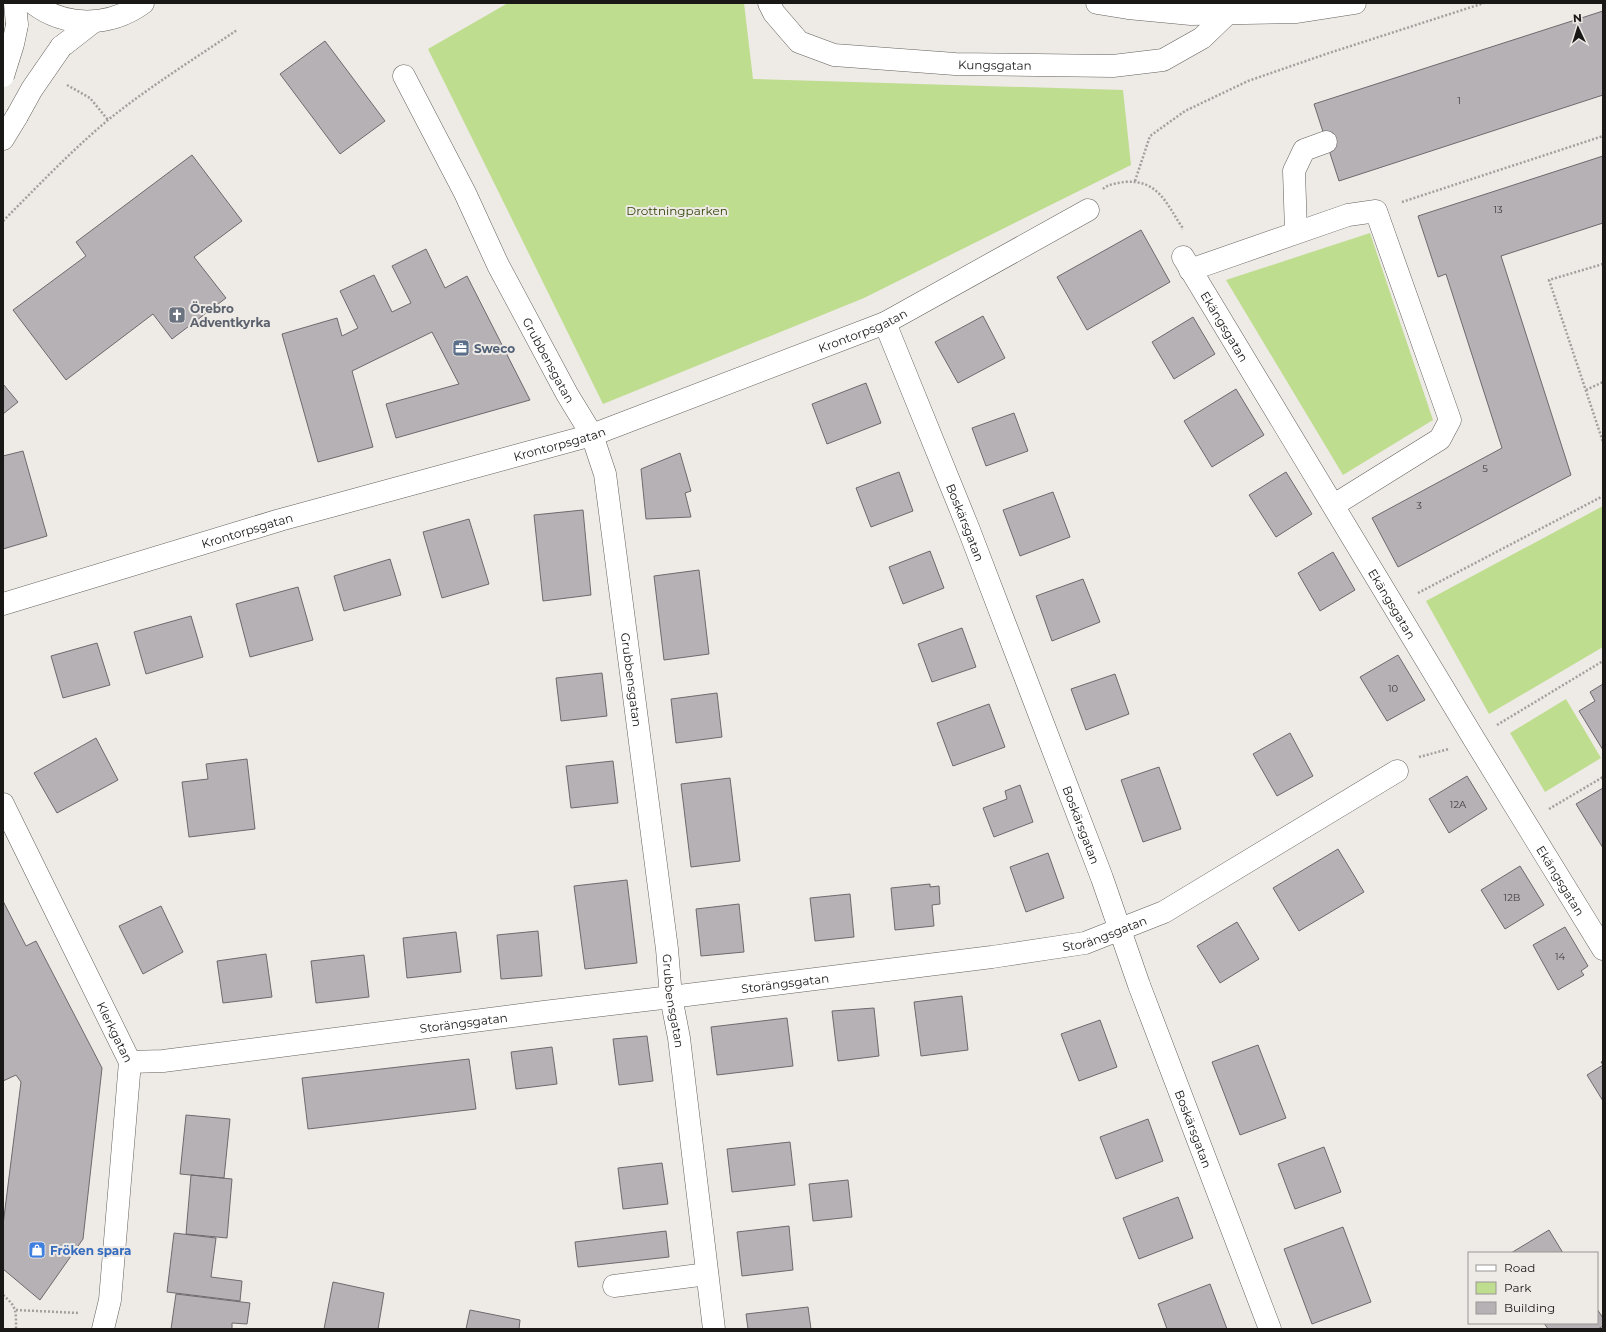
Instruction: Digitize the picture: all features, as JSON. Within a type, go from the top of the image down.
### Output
[{"type":"street","points":[[3,76],[13,44],[17,24],[16,3]]},
{"type":"street","points":[[33,3],[57,17],[75,21],[93,22],[111,19],[128,12],[143,3]]},
{"type":"street","name":"Kungsgatan","points":[[769,3],[774,13],[799,42],[834,55],[954,64],[1113,66],[1163,60],[1202,38],[1227,14]]},
{"type":"street","points":[[1097,3],[1128,8],[1191,14],[1297,12],[1355,3]]},
{"type":"street","points":[[3,139],[32,88],[61,47],[93,22]]},
{"type":"street","name":"Grubbensgatan","points":[[404,76],[465,193],[498,265],[567,394],[592,435],[605,474],[667,949],[671,998],[679,1038],[714,1329]]},
{"type":"street","points":[[1296,232],[1294,171],[1304,150],[1326,142]]},
{"type":"street","name":"Krontorpsgatan","points":[[3,604],[280,520],[592,435],[886,323],[1088,210]]},
{"type":"street","points":[[1187,264],[1348,215],[1376,211],[1450,420],[1440,438],[1334,505]]},
{"type":"street","name":"Ekängsgatan","points":[[1187,264],[1603,948]]},
{"type":"street","name":"Boskärsgatan","points":[[886,323],[969,530],[1102,878],[1120,931],[1270,1329]]},
{"type":"street","name":"Storängsgatan","points":[[130,1062],[163,1061],[544,1012],[671,998],[1078,944],[1120,931],[1164,912],[1397,771]]},
{"type":"street","name":"Klerkgatan","points":[[3,804],[130,1062],[110,1300],[103,1329]]},
{"type":"street","points":[[614,1286],[707,1274]]},
{"type":"path","points":[[1135,181],[1150,136],[1185,111],[1248,81],[1484,3]]},
{"type":"path","points":[[3,221],[66,158],[108,120],[149,89],[237,30]]},
{"type":"path","points":[[1376,211],[1603,136]]},
{"type":"path","points":[[1088,210],[1105,187],[1135,181],[1149,185],[1160,194],[1182,227],[1187,264]]},
{"type":"path","points":[[1603,264],[1549,280],[1603,442]]},
{"type":"path","points":[[1586,390],[1603,382]]},
{"type":"path","points":[[1394,606],[1603,496]]},
{"type":"path","points":[[1494,727],[1603,661]]},
{"type":"path","points":[[1397,771],[1402,761],[1455,748]]},
{"type":"path","points":[[1526,823],[1603,777]]},
{"type":"path","points":[[3,1295],[12,1303],[16,1310],[16,1329]]},
{"type":"path","points":[[16,1310],[80,1313]]},
{"type":"green space","name":"Drottningparken","points":[[508,3],[744,3],[753,79],[1123,90],[1131,165],[864,298],[603,404],[428,49]]},
{"type":"green space","points":[[1370,233],[1433,420],[1343,475],[1226,280]]},
{"type":"green space","points":[[1603,506],[1603,647],[1489,714],[1426,601]]},
{"type":"green space","points":[[1566,699],[1601,758],[1545,792],[1510,733]]},
{"type":"building","points":[[1603,11],[1603,95],[1339,181],[1314,104]]},
{"type":"building","points":[[325,41],[385,121],[340,154],[280,74]]},
{"type":"building","points":[[192,155],[242,221],[194,257],[226,298],[172,339],[153,314],[66,380],[13,310],[86,256],[76,242]]},
{"type":"building","points":[[1603,156],[1603,223],[1501,256],[1571,475],[1398,567],[1372,518],[1502,448],[1446,274],[1438,277],[1418,216]]},
{"type":"building","points":[[1141,230],[1170,282],[1087,330],[1057,277]]},
{"type":"building","points":[[426,249],[445,288],[467,276],[530,400],[396,438],[386,404],[459,384],[432,332],[352,371],[373,447],[318,462],[282,334],[337,318],[342,336],[358,328],[340,291],[374,275],[392,312],[411,303],[392,266]]},
{"type":"building","points":[[983,316],[1005,358],[958,383],[935,342]]},
{"type":"building","points":[[1193,317],[1215,354],[1174,379],[1152,342]]},
{"type":"building","points":[[866,383],[881,423],[827,444],[812,404]]},
{"type":"building","points":[[3,384],[18,402],[3,414]]},
{"type":"building","points":[[1236,389],[1264,435],[1212,467],[1184,421]]},
{"type":"building","points":[[1014,413],[1028,451],[986,466],[972,428]]},
{"type":"building","points":[[23,451],[47,536],[3,549],[3,456]]},
{"type":"building","points":[[680,453],[691,491],[685,493],[691,517],[646,519],[641,469]]},
{"type":"building","points":[[899,472],[913,511],[871,527],[856,488]]},
{"type":"building","points":[[1286,472],[1312,514],[1276,537],[1249,495]]},
{"type":"building","points":[[1053,492],[1070,537],[1020,556],[1003,510]]},
{"type":"building","points":[[583,510],[591,595],[543,601],[534,515]]},
{"type":"building","points":[[469,519],[489,584],[442,598],[423,532]]},
{"type":"building","points":[[930,551],[944,588],[903,604],[889,567]]},
{"type":"building","points":[[1333,552],[1355,590],[1320,611],[1298,573]]},
{"type":"building","points":[[390,559],[401,595],[344,611],[334,576]]},
{"type":"building","points":[[699,570],[709,654],[664,660],[654,576]]},
{"type":"building","points":[[1083,579],[1100,622],[1052,641],[1036,596]]},
{"type":"building","points":[[298,587],[313,640],[250,657],[236,604]]},
{"type":"building","points":[[191,616],[203,657],[146,674],[134,632]]},
{"type":"building","points":[[962,628],[976,667],[932,682],[918,644]]},
{"type":"building","points":[[97,643],[110,685],[63,698],[51,656]]},
{"type":"building","points":[[1398,655],[1425,700],[1387,721],[1360,677]]},
{"type":"building","points":[[602,673],[607,716],[561,721],[556,678]]},
{"type":"building","points":[[1115,674],[1129,714],[1086,730],[1071,689]]},
{"type":"building","points":[[1603,684],[1603,750],[1579,711],[1595,701],[1590,692]]},
{"type":"building","points":[[717,693],[722,737],[676,743],[671,699]]},
{"type":"building","points":[[989,704],[1005,747],[953,766],[937,723]]},
{"type":"building","points":[[1290,733],[1313,776],[1277,796],[1253,754]]},
{"type":"building","points":[[96,738],[118,780],[57,813],[34,773]]},
{"type":"building","points":[[247,759],[255,829],[189,837],[182,782],[208,779],[206,764]]},
{"type":"building","points":[[613,761],[618,803],[571,808],[566,766]]},
{"type":"building","points":[[1159,767],[1181,829],[1143,842],[1121,780]]},
{"type":"building","points":[[1467,776],[1487,809],[1449,833],[1429,799]]},
{"type":"building","points":[[730,778],[740,861],[691,867],[681,784]]},
{"type":"building","points":[[1020,785],[1033,822],[994,837],[983,808],[1007,799],[1005,791]]},
{"type":"building","points":[[1603,788],[1603,848],[1576,804]]},
{"type":"building","points":[[1338,849],[1364,892],[1299,931],[1273,888]]},
{"type":"building","points":[[1048,853],[1064,898],[1026,912],[1010,867]]},
{"type":"building","points":[[1520,866],[1544,905],[1505,929],[1481,890]]},
{"type":"building","points":[[627,880],[637,963],[585,969],[574,886]]},
{"type":"building","points":[[930,884],[930,887],[939,886],[940,904],[932,905],[934,926],[895,930],[891,888]]},
{"type":"building","points":[[850,894],[854,937],[815,941],[810,898]]},
{"type":"building","points":[[3,901],[26,946],[36,941],[102,1068],[83,1239],[40,1300],[3,1269],[3,1225],[21,1082],[16,1075],[3,1081]]},
{"type":"building","points":[[739,904],[744,952],[701,956],[696,909]]},
{"type":"building","points":[[161,906],[183,952],[143,974],[119,926]]},
{"type":"building","points":[[1237,922],[1259,959],[1220,983],[1197,946]]},
{"type":"building","points":[[1565,927],[1588,966],[1581,971],[1584,975],[1558,990],[1533,945]]},
{"type":"building","points":[[538,931],[542,976],[501,979],[497,935]]},
{"type":"building","points":[[456,932],[461,972],[407,978],[403,938]]},
{"type":"building","points":[[266,954],[272,997],[223,1003],[217,961]]},
{"type":"building","points":[[364,955],[369,997],[316,1003],[311,961]]},
{"type":"building","points":[[962,996],[968,1050],[921,1056],[914,1002]]},
{"type":"building","points":[[874,1008],[879,1056],[838,1061],[832,1011]]},
{"type":"building","points":[[787,1018],[793,1066],[717,1075],[711,1027]]},
{"type":"building","points":[[1100,1020],[1117,1067],[1079,1081],[1061,1034]]},
{"type":"building","points":[[647,1036],[653,1081],[619,1085],[613,1039]]},
{"type":"building","points":[[1258,1045],[1286,1118],[1240,1135],[1212,1062]]},
{"type":"building","points":[[552,1047],[557,1084],[516,1089],[511,1052]]},
{"type":"building","points":[[469,1059],[476,1109],[308,1129],[302,1078]]},
{"type":"building","points":[[1603,1065],[1603,1101],[1587,1075]]},
{"type":"building","points":[[186,1115],[230,1119],[224,1178],[180,1174]]},
{"type":"building","points":[[1148,1119],[1163,1161],[1116,1179],[1100,1137]]},
{"type":"building","points":[[790,1142],[795,1185],[732,1192],[727,1149]]},
{"type":"building","points":[[1324,1147],[1341,1192],[1295,1209],[1278,1164]]},
{"type":"building","points":[[662,1163],[668,1204],[623,1209],[618,1168]]},
{"type":"building","points":[[191,1175],[232,1179],[227,1238],[186,1234]]},
{"type":"building","points":[[848,1180],[852,1217],[813,1221],[809,1184]]},
{"type":"building","points":[[1178,1197],[1193,1238],[1139,1259],[1123,1218]]},
{"type":"building","points":[[789,1226],[793,1270],[742,1276],[737,1232]]},
{"type":"building","points":[[1343,1227],[1371,1302],[1312,1324],[1284,1249]]},
{"type":"building","points":[[1549,1230],[1562,1252],[1513,1252]]},
{"type":"building","points":[[666,1231],[669,1257],[578,1267],[575,1242]]},
{"type":"building","points":[[174,1233],[216,1238],[211,1277],[242,1281],[240,1301],[167,1292]]},
{"type":"building","points":[[333,1282],[384,1293],[378,1329],[324,1329]]},
{"type":"building","points":[[1210,1284],[1227,1329],[1167,1329],[1158,1304]]},
{"type":"building","points":[[176,1294],[250,1303],[247,1324],[232,1323],[232,1329],[171,1329]]},
{"type":"building","points":[[808,1307],[811,1329],[748,1329],[746,1314]]},
{"type":"building","points":[[470,1310],[520,1320],[519,1329],[466,1329]]},
{"type":"building","points":[[1598,1310],[1603,1318],[1603,1326],[1598,1329],[1548,1329],[1545,1324],[1598,1324]]},
{"type":"place","name":"Örebro Adventkyrka","points":[[177,315]]},
{"type":"place","name":"Sweco","points":[[461,348]]},
{"type":"place","name":"Fröken spara","points":[[37,1250]]}]
